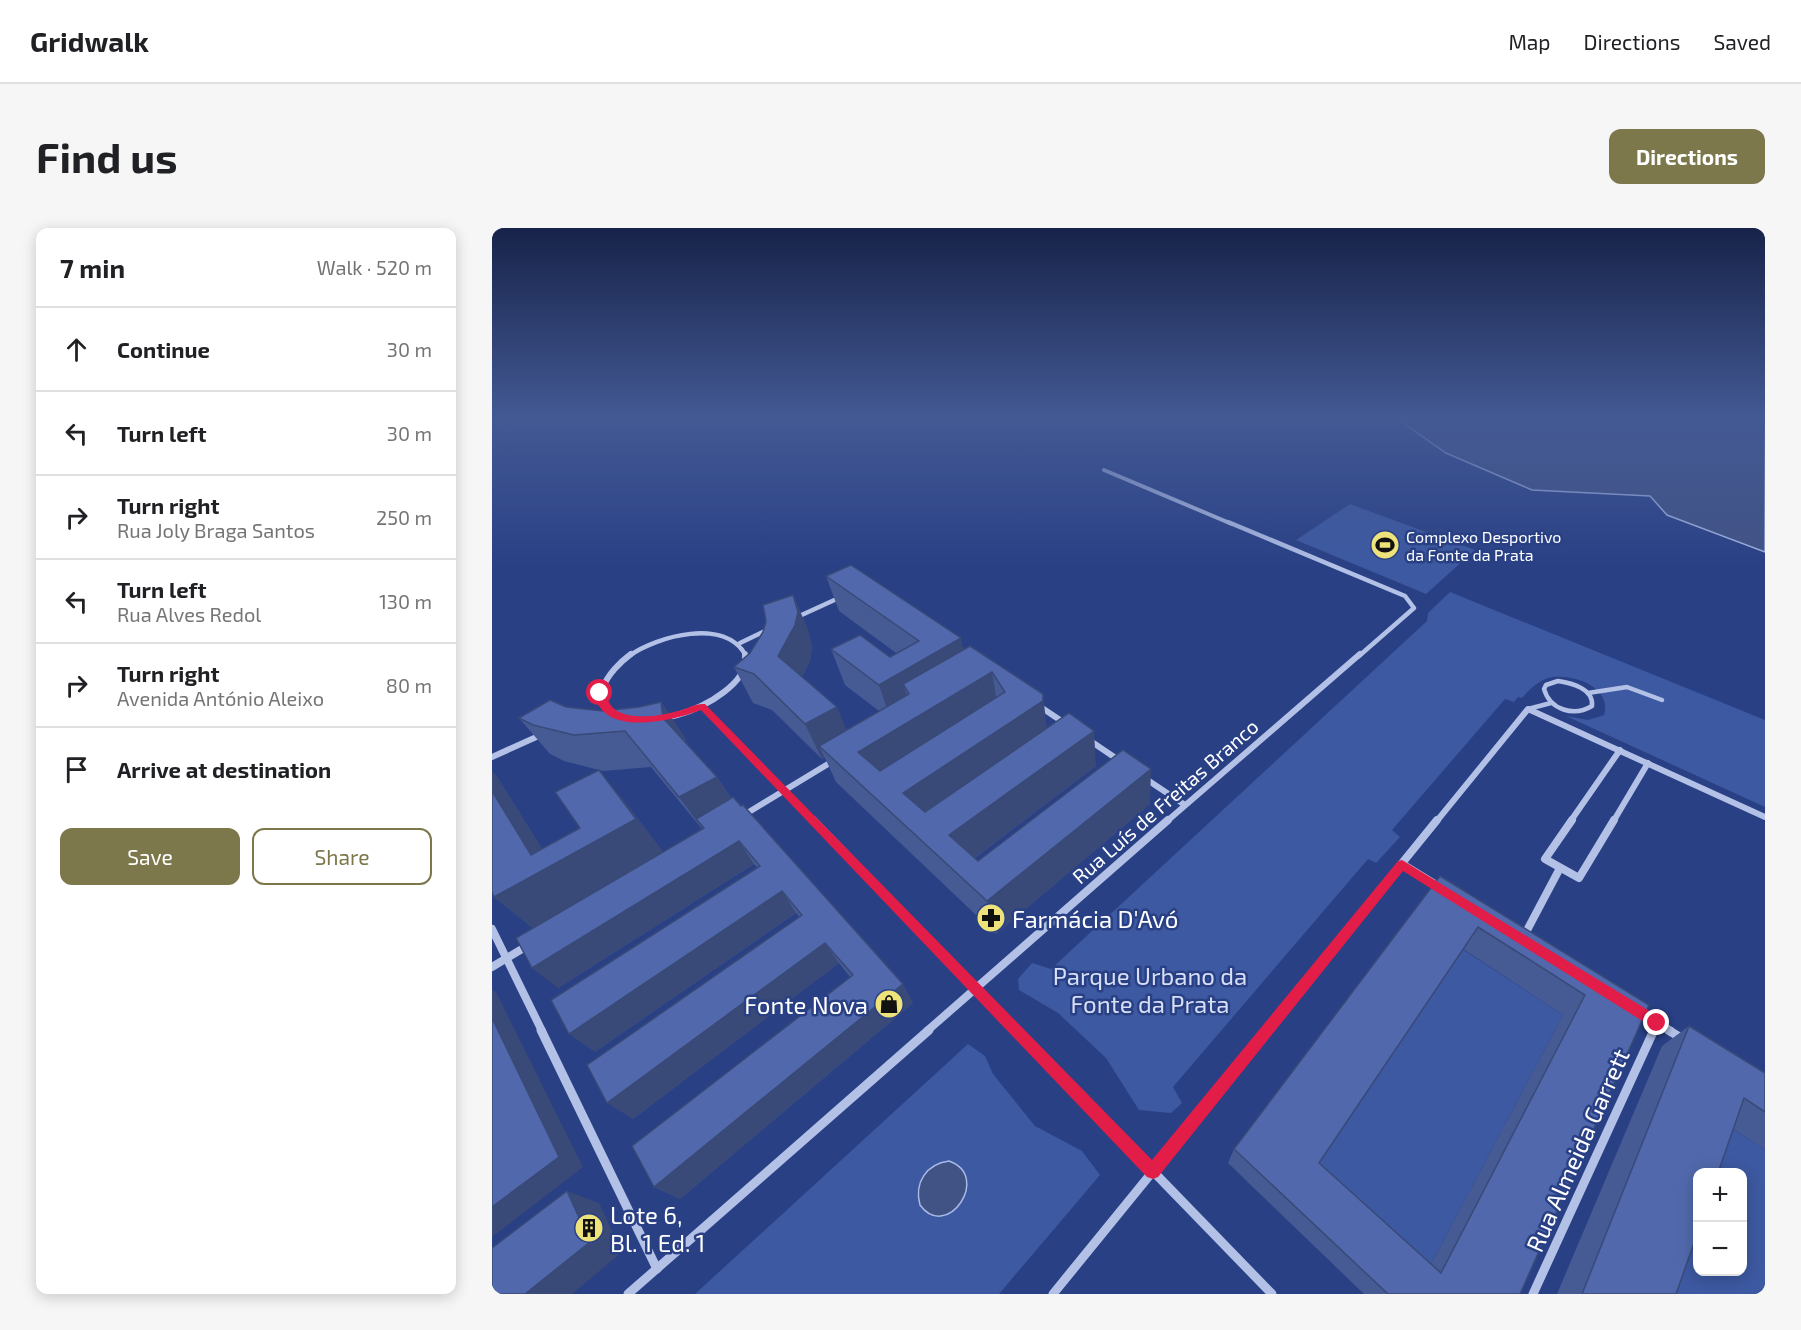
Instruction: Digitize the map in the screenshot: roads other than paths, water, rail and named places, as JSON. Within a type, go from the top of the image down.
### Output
[{"type":"street","name":"Rua Luís de Freitas Branco","points":[[628,1294],[1185,805],[1414,608],[1413,603],[1405,596],[1104,470]]},
{"type":"street","points":[[786,622],[845,595]]},
{"type":"street","points":[[740,643],[777,626]]},
{"type":"street","points":[[706,633],[726,636],[740,643],[746,653],[746,666],[738,680],[723,694],[702,706],[671,716],[633,719],[615,714],[604,706],[600,693],[605,678],[618,663],[637,650],[660,640],[684,634],[706,633]]},
{"type":"street","points":[[1032,701],[1069,726]]},
{"type":"street","points":[[594,710],[604,706]]},
{"type":"street","points":[[702,706],[1272,1294]]},
{"type":"street","points":[[1053,1294],[1528,709],[1765,817]]},
{"type":"street","points":[[492,758],[553,729]]},
{"type":"street","points":[[1078,732],[1125,764]]},
{"type":"street","points":[[1620,750],[1545,859],[1560,868],[1580,878],[1648,764]]},
{"type":"street","points":[[733,822],[840,757]]},
{"type":"street","points":[[1142,776],[1185,805]]},
{"type":"street","points":[[1402,864],[1452,895]]},
{"type":"street","points":[[1522,939],[1560,868]]},
{"type":"street","points":[[492,929],[657,1269]]},
{"type":"street","points":[[1512,933],[1532,945]]},
{"type":"street","points":[[492,967],[536,941]]},
{"type":"street","points":[[1628,1005],[1686,1041]]},
{"type":"street","name":"Rua Almeida Garrett","points":[[1533,1294],[1657,1023]]},
{"type":"lane","points":[[1551,682],[1573,684],[1588,693],[1593,702],[1592,706],[1583,712],[1567,710],[1551,703],[1546,698],[1544,689],[1551,682]]},
{"type":"lane","points":[[1588,693],[1627,687],[1662,700]]},
{"type":"lane","points":[[1528,709],[1551,703]]},
{"type":"place","name":"Complexo Desportivo da Fonte da Prata","points":[[1385,545]]},
{"type":"place","name":"Farmácia D'Avó","points":[[991,918]]},
{"type":"place","name":"Fonte Nova","points":[[889,1004]]},
{"type":"place","name":"Lote 6, Bl. 1 Ed. 1","points":[[589,1228]]},
{"type":"park label","name":"Parque Urbano da Fonte da Prata","points":[[1150,989]]}]
